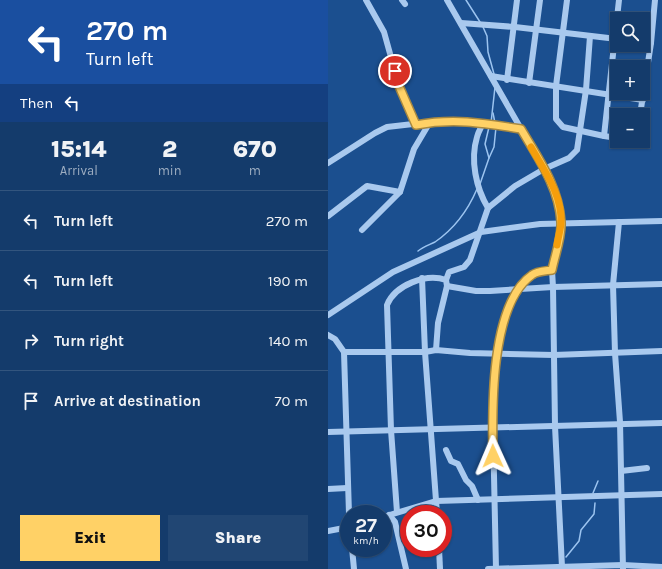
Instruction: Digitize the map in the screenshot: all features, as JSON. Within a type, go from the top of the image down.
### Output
[{"type":"street","points":[[366,0],[384,32],[399,86],[416,125]]},
{"type":"street","points":[[447,0],[551,181],[558,200],[561,223],[552,270],[552,287],[555,426],[562,567]]},
{"type":"street","points":[[507,80],[515,27],[517,0]]},
{"type":"street","points":[[529,83],[540,0]]},
{"type":"street","points":[[567,0],[556,86],[556,119],[563,127],[610,137]]},
{"type":"street","points":[[618,12],[619,0]]},
{"type":"street","points":[[649,60],[655,0]]},
{"type":"street","points":[[461,23],[515,27],[610,38]]},
{"type":"street","points":[[436,350],[438,323],[449,272],[468,264],[481,232],[488,208],[515,186],[544,169],[569,158],[577,150],[586,90],[590,36]]},
{"type":"street","points":[[604,136],[614,52]]},
{"type":"street","points":[[491,76],[507,80],[609,94]]},
{"type":"street","points":[[641,108],[643,100]]},
{"type":"street","points":[[328,163],[387,127],[416,125],[448,120],[483,123],[521,129]]},
{"type":"street","points":[[362,230],[400,192],[414,149],[430,122]]},
{"type":"street","points":[[483,123],[476,137],[475,162],[478,186],[488,208]]},
{"type":"street","points":[[328,216],[367,186],[400,192]]},
{"type":"street","points":[[328,314],[393,272],[481,232],[561,223],[662,221]]},
{"type":"street","points":[[619,222],[613,285],[615,353],[620,422],[623,567]]},
{"type":"street","points":[[496,569],[493,428],[494,384],[498,353],[505,317],[516,290],[532,274],[552,270]]},
{"type":"street","points":[[406,569],[395,522],[396,513],[388,352],[387,305],[390,299],[400,290],[422,278],[439,277],[446,283],[476,291],[662,284]]},
{"type":"street","points":[[422,278],[425,352],[436,505]]},
{"type":"street","points":[[328,335],[334,339],[344,352],[348,505]]},
{"type":"street","points":[[344,352],[425,352],[436,350],[554,355],[662,351]]},
{"type":"street","points":[[328,432],[555,426],[620,422],[662,423]]},
{"type":"street","points":[[446,450],[451,460],[458,464],[466,480],[472,486],[478,500]]},
{"type":"street","points":[[621,471],[647,468]]},
{"type":"street","points":[[328,489],[347,488]]},
{"type":"street","points":[[392,514],[436,501],[662,494]]},
{"type":"street","points":[[328,531],[340,529]]},
{"type":"street","points":[[353,557],[354,569]]},
{"type":"street","points":[[439,557],[440,569]]},
{"type":"street","points":[[488,569],[662,567]]},
{"type":"waterway","points":[[466,0],[480,22]]},
{"type":"waterway","points":[[483,27],[487,36],[488,52],[494,74]]},
{"type":"waterway","points":[[491,123],[495,87]]},
{"type":"waterway","points":[[493,113],[495,123]]},
{"type":"waterway","points":[[480,184],[489,158],[485,144],[489,127]]},
{"type":"waterway","points":[[489,158],[494,147],[496,127]]},
{"type":"waterway","points":[[418,251],[442,237],[454,225],[465,212],[477,189]]},
{"type":"waterway","points":[[593,493],[598,481]]},
{"type":"waterway","points":[[566,557],[579,541],[581,530],[594,514],[595,503]]},
{"type":"slow traffic","points":[[531,147],[551,181],[558,200],[561,223],[557,245]]},
{"type":"route","points":[[395,71],[399,86],[416,125],[448,120],[483,123],[521,129],[551,181],[558,200],[561,223],[552,270],[532,274],[516,290],[505,317],[500,335],[494,384],[493,456]]}]
